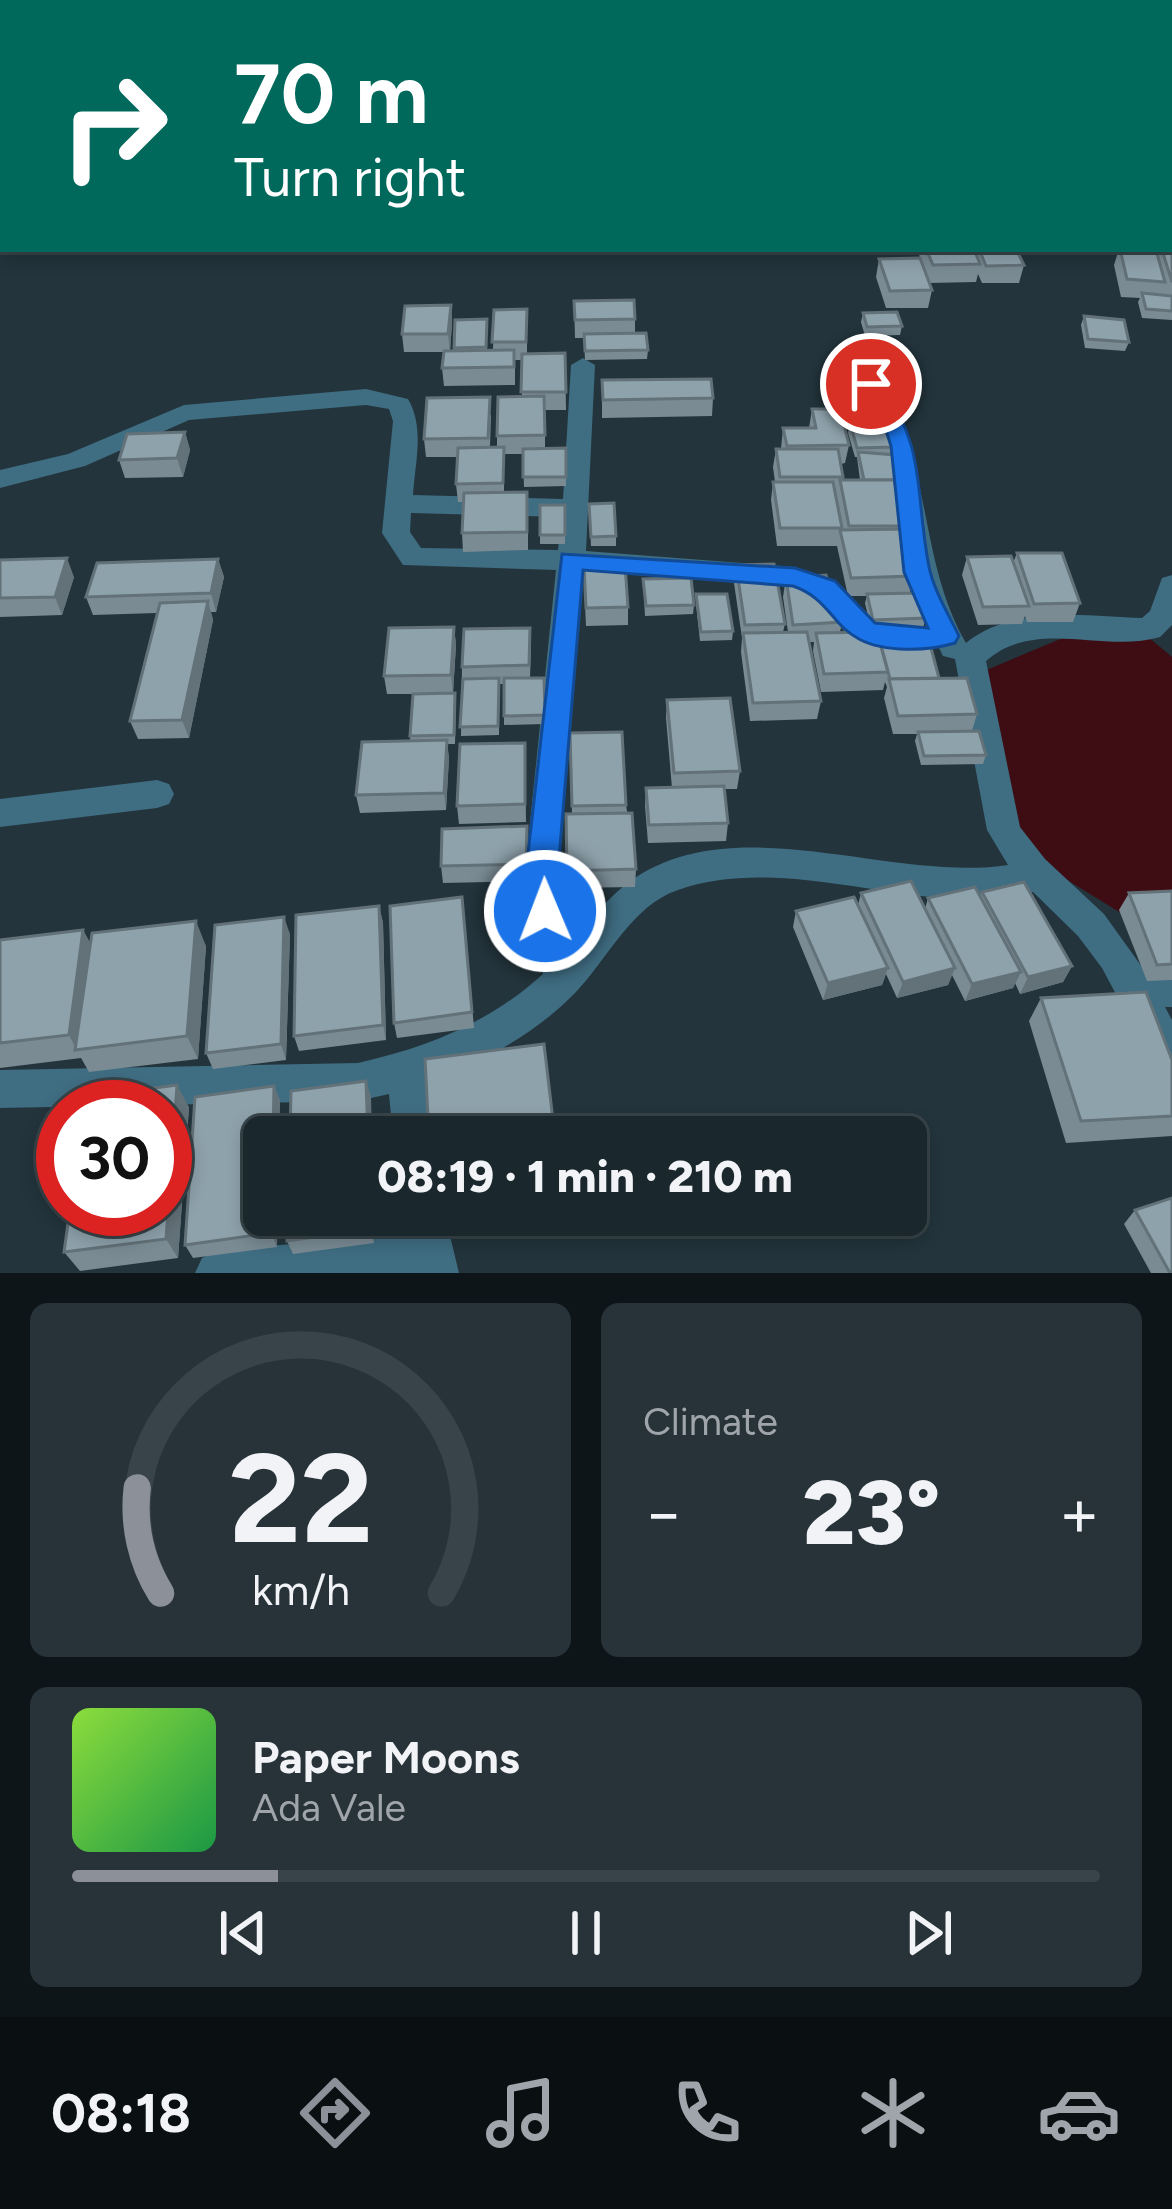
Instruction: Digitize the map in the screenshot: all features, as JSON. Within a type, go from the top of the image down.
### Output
[{"type":"street","points":[[563,980],[545,911],[542,871],[581,457],[583,365]]},
{"type":"street","points":[[871,384],[893,418],[903,446],[917,572],[946,636],[972,673]]},
{"type":"street","points":[[0,478],[76,460],[184,413],[387,398],[400,404],[406,421],[396,533],[413,558],[571,560],[795,577],[826,587],[867,632],[907,639],[946,636]]},
{"type":"street","points":[[398,504],[574,508]]},
{"type":"street","points":[[1172,585],[1162,616],[1149,628],[1062,627],[998,638],[978,647],[970,657],[1004,830],[1016,854],[1155,990],[1172,1060]]},
{"type":"street","points":[[0,813],[158,794]]},
{"type":"street","points":[[0,1089],[358,1082],[407,1072],[464,1051],[507,1027],[563,980],[634,900],[656,882],[680,874],[777,862],[970,882],[1037,876]]},
{"type":"street","points":[[407,1072],[411,1116]]},
{"type":"street","points":[[218,1273],[431,1246]]},
{"type":"shaded area","points":[[1070,635],[1147,636],[1172,657],[1172,893],[1124,915],[1014,847],[984,671]]},
{"type":"building","points":[[927,252],[975,252],[980,264],[933,265]]},
{"type":"building","points":[[980,252],[1018,252],[1024,265],[986,266]]},
{"type":"building","points":[[1121,252],[1157,252],[1165,282],[1127,279]]},
{"type":"building","points":[[1163,252],[1172,252],[1172,282]]},
{"type":"building","points":[[920,258],[932,290],[890,291],[879,259]]},
{"type":"building","points":[[1142,293],[1172,296],[1172,311],[1146,309]]},
{"type":"building","points":[[634,300],[635,319],[575,320],[574,301]]},
{"type":"building","points":[[451,305],[448,334],[402,334],[405,306]]},
{"type":"building","points":[[527,309],[526,342],[492,342],[494,310]]},
{"type":"building","points":[[897,312],[902,326],[867,327],[863,313]]},
{"type":"building","points":[[1084,316],[1124,320],[1129,342],[1088,339]]},
{"type":"building","points":[[487,319],[486,347],[454,348],[455,320]]},
{"type":"building","points":[[646,333],[648,350],[585,351],[584,334]]},
{"type":"building","points":[[514,350],[514,367],[442,368],[444,351]]},
{"type":"building","points":[[565,353],[566,392],[521,392],[522,354]]},
{"type":"building","points":[[711,379],[713,398],[603,400],[602,380]]},
{"type":"building","points":[[876,386],[892,415],[847,418],[840,390]]},
{"type":"building","points":[[544,396],[545,435],[497,436],[498,397]]},
{"type":"building","points":[[490,397],[488,438],[424,439],[427,398]]},
{"type":"building","points":[[812,409],[840,409],[849,445],[787,446],[783,428],[816,428]]},
{"type":"building","points":[[850,423],[889,423],[893,447],[857,448]]},
{"type":"building","points":[[185,432],[177,458],[119,460],[127,434]]},
{"type":"building","points":[[504,447],[503,483],[456,484],[458,448]]},
{"type":"building","points":[[566,448],[566,477],[523,477],[523,449]]},
{"type":"building","points":[[776,449],[838,449],[843,477],[780,477]]},
{"type":"building","points":[[858,452],[896,455],[900,486],[894,480],[864,480]]},
{"type":"building","points":[[840,480],[894,480],[905,526],[849,526]]},
{"type":"building","points":[[773,482],[833,482],[842,528],[780,528]]},
{"type":"building","points":[[527,492],[527,532],[462,533],[464,493]]},
{"type":"building","points":[[614,503],[616,536],[591,537],[589,504]]},
{"type":"building","points":[[540,505],[565,505],[565,535],[540,535]]},
{"type":"building","points":[[901,529],[914,576],[851,578],[840,530]]},
{"type":"building","points":[[1017,553],[1062,553],[1080,603],[1034,604]]},
{"type":"building","points":[[1011,556],[1029,606],[983,607],[967,557]]},
{"type":"building","points":[[67,558],[55,597],[0,598],[0,560]]},
{"type":"building","points":[[218,559],[211,593],[86,597],[97,563]]},
{"type":"building","points":[[774,564],[785,624],[745,625],[736,565]]},
{"type":"building","points":[[625,565],[628,607],[586,608],[584,566]]},
{"type":"building","points":[[826,575],[842,622],[793,625],[786,578]]},
{"type":"building","points":[[691,578],[694,605],[646,606],[643,579]]},
{"type":"building","points":[[919,593],[926,618],[873,620],[867,594]]},
{"type":"building","points":[[696,594],[727,594],[733,631],[701,632]]},
{"type":"building","points":[[208,601],[182,720],[130,721],[160,603]]},
{"type":"building","points":[[454,627],[451,675],[384,676],[389,628]]},
{"type":"building","points":[[530,628],[529,665],[462,667],[464,629]]},
{"type":"building","points":[[807,632],[821,701],[753,703],[743,633]]},
{"type":"building","points":[[877,632],[888,672],[824,674],[816,633]]},
{"type":"building","points":[[930,644],[939,678],[890,679],[881,645]]},
{"type":"building","points":[[499,678],[498,726],[460,727],[463,679]]},
{"type":"building","points":[[504,678],[544,678],[545,715],[504,716]]},
{"type":"building","points":[[967,678],[977,714],[898,716],[889,679]]},
{"type":"building","points":[[455,693],[454,735],[410,736],[413,694]]},
{"type":"building","points":[[730,698],[740,771],[674,773],[667,700]]},
{"type":"building","points":[[979,731],[986,755],[924,756],[918,732]]},
{"type":"building","points":[[622,732],[626,805],[572,806],[570,733]]},
{"type":"building","points":[[447,740],[444,793],[356,795],[362,742]]},
{"type":"building","points":[[525,743],[525,804],[457,806],[460,744]]},
{"type":"building","points":[[724,786],[728,823],[649,825],[646,788]]},
{"type":"building","points":[[632,813],[636,869],[567,871],[566,814]]},
{"type":"building","points":[[527,826],[526,864],[441,866],[442,829]]},
{"type":"building","points":[[911,881],[955,968],[903,982],[861,893]]},
{"type":"building","points":[[1024,882],[1072,966],[1028,977],[982,892]]},
{"type":"building","points":[[975,887],[1021,972],[972,984],[928,898]]},
{"type":"building","points":[[1172,891],[1172,964],[1157,965],[1129,893]]},
{"type":"building","points":[[462,897],[472,1012],[394,1023],[390,906]]},
{"type":"building","points":[[854,897],[888,968],[828,983],[796,911]]},
{"type":"building","points":[[379,906],[383,1025],[294,1036],[296,915]]},
{"type":"building","points":[[284,917],[281,1044],[206,1053],[215,925]]},
{"type":"building","points":[[196,921],[187,1036],[75,1050],[92,933]]},
{"type":"building","points":[[83,930],[69,1035],[0,1043],[0,940]]},
{"type":"building","points":[[1146,992],[1172,1060],[1172,1116],[1081,1121],[1041,998]]},
{"type":"building","points":[[544,1044],[553,1116],[428,1116],[425,1059]]},
{"type":"building","points":[[366,1081],[367,1116],[290,1116],[291,1091]]},
{"type":"building","points":[[274,1086],[273,1116],[243,1116],[243,1236],[250,1236],[185,1245],[186,1236],[192,1236],[195,1097]]},
{"type":"building","points":[[1172,1198],[1172,1273],[1170,1273],[1135,1210]]},
{"type":"building","points":[[66,1236],[166,1236],[166,1239],[64,1252]]},
{"type":"route","points":[[545,911],[542,871],[571,560],[795,577],[826,587],[867,632],[907,639],[946,636],[937,625],[917,572],[903,446],[893,418],[871,384]]}]
